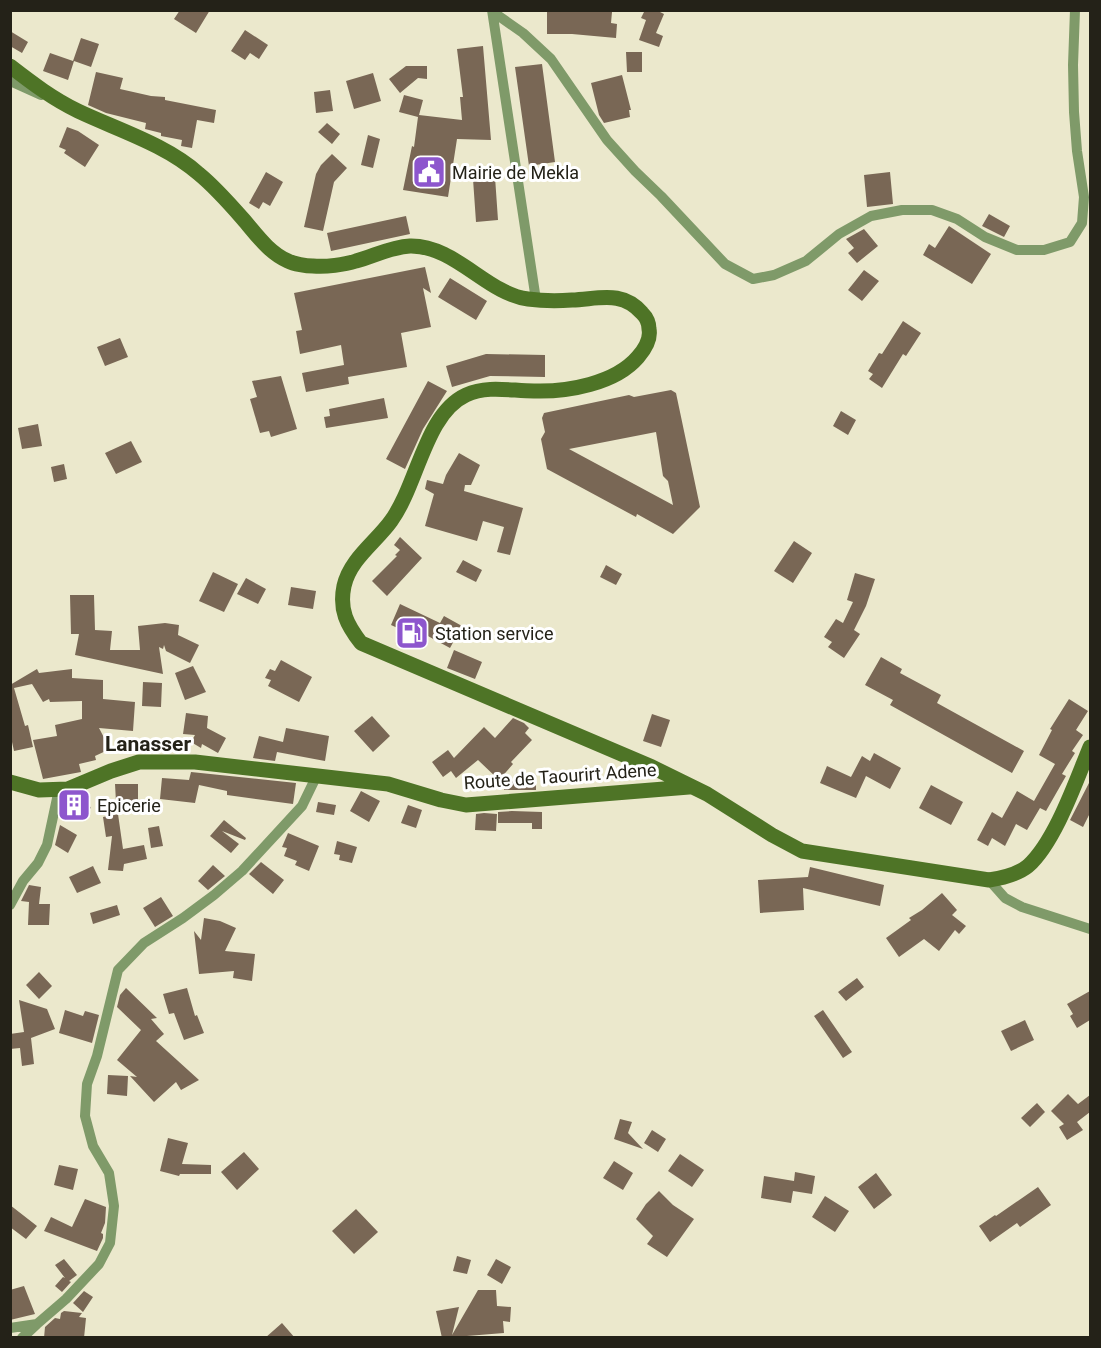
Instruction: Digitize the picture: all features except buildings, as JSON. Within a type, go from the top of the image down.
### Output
[{"type":"main road","points":[[10,66],[40,90],[74,110],[180,158],[202,177],[267,247],[289,262],[312,266],[353,262],[383,251],[412,246],[433,250],[465,266],[510,295],[536,300],[574,300],[610,296],[632,302],[645,317],[650,331],[644,350],[633,363],[604,380],[566,391],[489,388],[470,393],[452,402],[437,420],[400,508],[391,522],[355,562],[345,584],[342,608],[348,626],[362,643],[641,763],[707,794],[786,844],[802,851],[989,880],[1006,877],[1026,868],[1041,853],[1090,747]]},
{"type":"main road","name":"Route de Taourirt Adene","points":[[10,782],[39,790],[68,789],[139,762],[195,762],[388,784],[466,805],[691,787]]},
{"type":"street","points":[[493,11],[524,33],[551,59],[607,140],[634,171],[662,196],[725,264],[753,279],[774,275],[806,261],[839,234],[871,216],[902,210],[932,210],[957,219],[985,237],[1017,250],[1044,250],[1070,242],[1082,223],[1084,197],[1074,112],[1075,10]]},
{"type":"street","points":[[493,11],[536,300]]},
{"type":"street","points":[[10,81],[74,110]]},
{"type":"street","points":[[22,1338],[66,1299],[99,1264],[110,1243],[114,1206],[109,1173],[93,1146],[85,1116],[87,1084],[97,1056],[118,970],[144,943],[206,901],[242,871],[302,806],[317,776]]},
{"type":"street","points":[[10,905],[47,845],[59,789]]},
{"type":"street","points":[[989,880],[1005,898],[1022,907],[1090,929]]},
{"type":"street","points":[[10,1328],[37,1324]]},
{"type":"place","name":"Mairie de Mekla","points":[[429,172]]},
{"type":"place","name":"Station service","points":[[412,633]]},
{"type":"place","name":"Epicerie","points":[[74,805]]},
{"type":"district","name":"Lanasser","points":[[148,744]]}]
